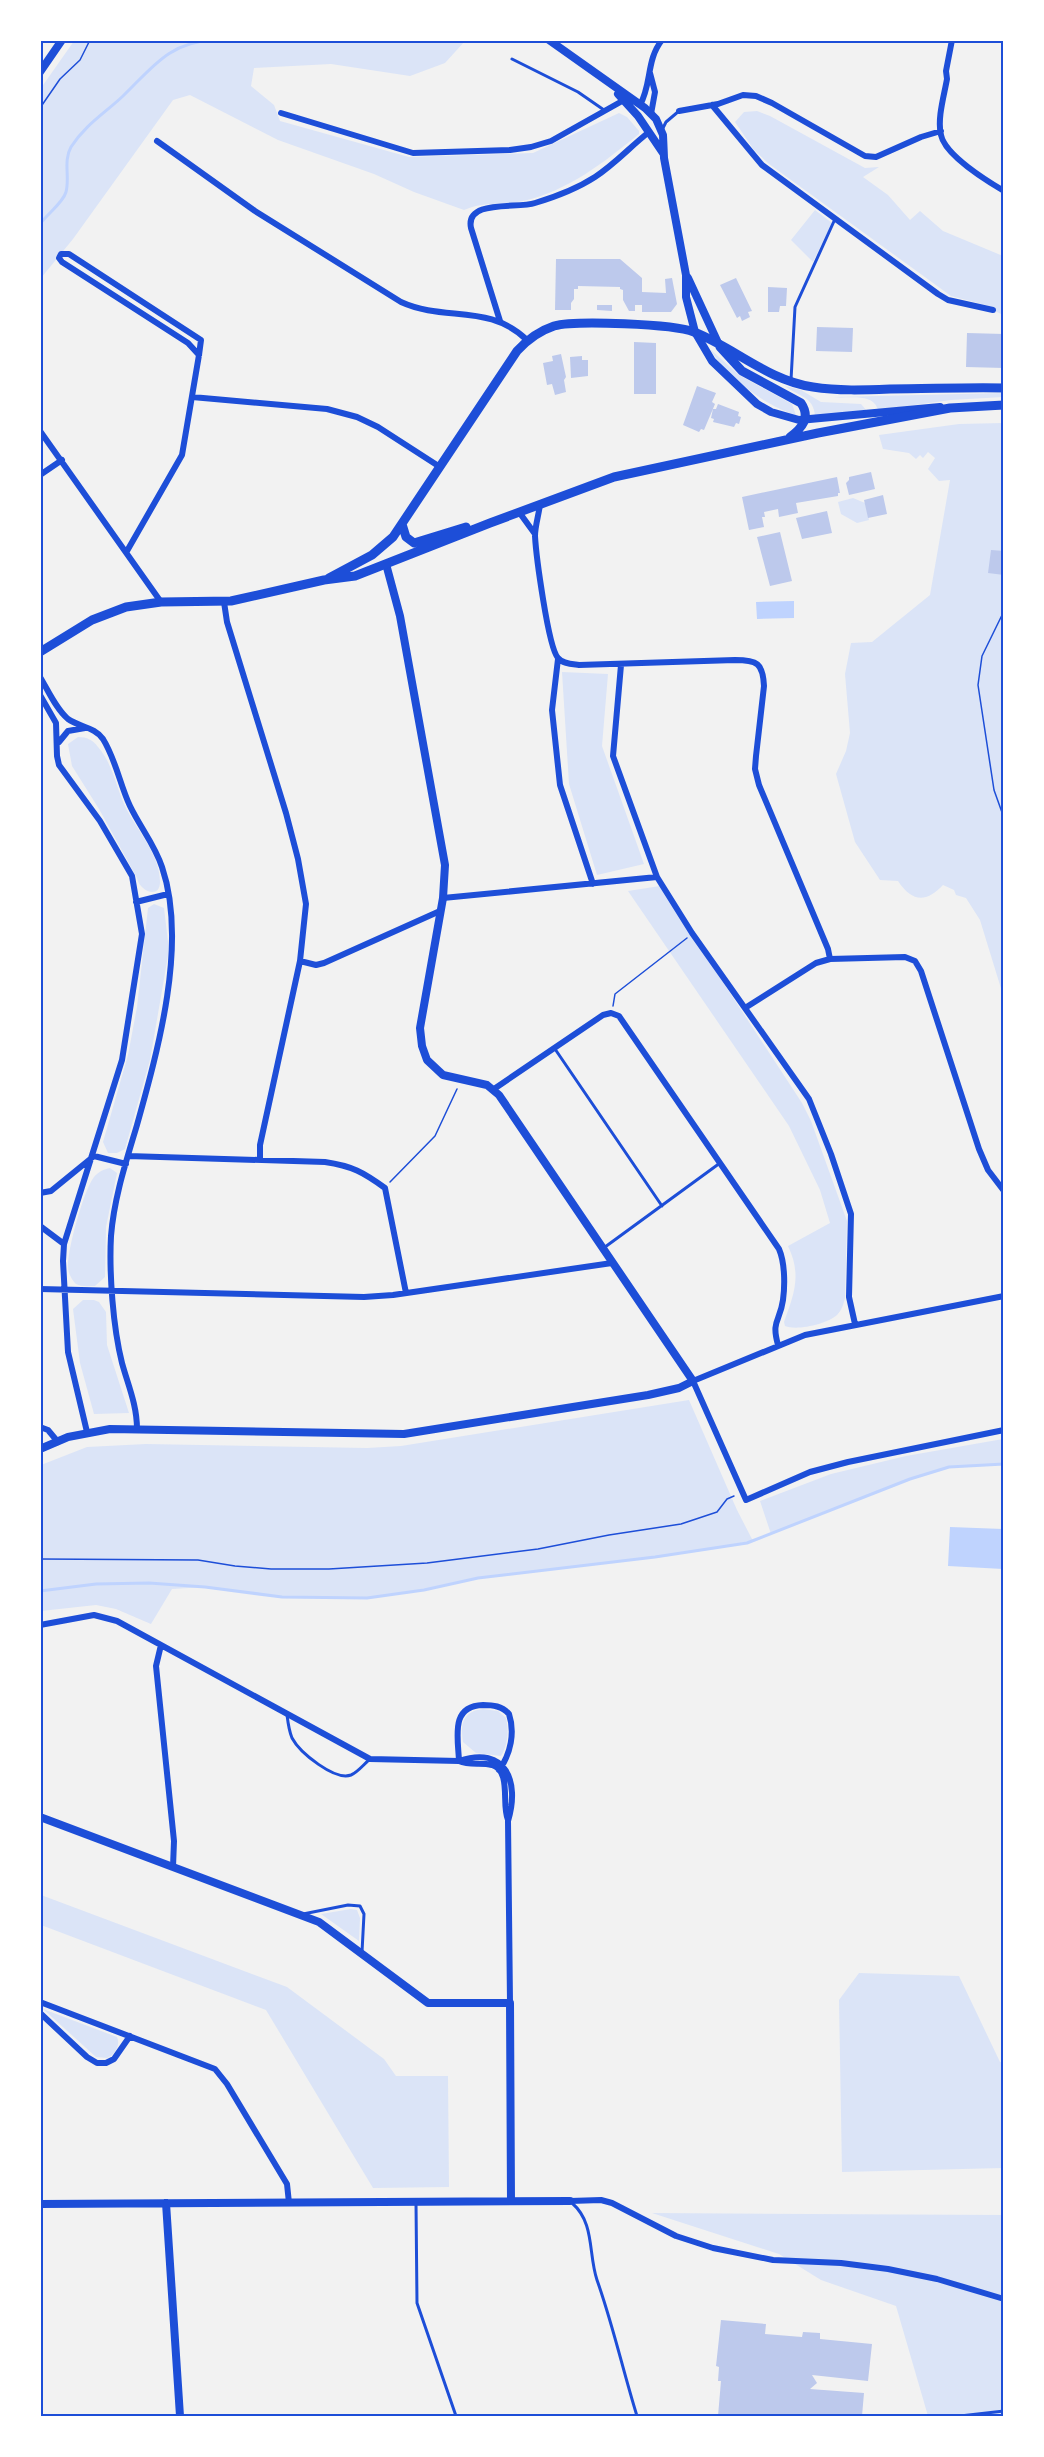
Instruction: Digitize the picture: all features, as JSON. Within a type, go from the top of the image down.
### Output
[{"type":"main road","points":[[549,40],[640,105],[651,114],[661,130],[664,158],[686,275],[686,297],[695,332],[712,361],[757,404],[777,414],[805,421],[918,408],[1004,405]]},
{"type":"main road","points":[[607,83],[642,121],[664,158]]},
{"type":"main road","points":[[640,105],[642,121]]},
{"type":"main road","points":[[642,121],[651,114]]},
{"type":"main road","points":[[649,132],[661,130]]},
{"type":"main road","points":[[686,275],[727,357],[742,371],[800,402],[805,411],[805,421],[800,429],[786,440]]},
{"type":"main road","points":[[324,580],[380,550],[402,524],[517,351],[527,340],[545,329],[562,325],[676,327],[695,332],[765,372],[790,382],[815,388],[843,390],[1004,388]]},
{"type":"main road","points":[[40,652],[70,632],[103,615],[134,605],[161,602],[224,602],[324,580],[354,576],[615,477],[786,440],[965,406]]},
{"type":"main road","points":[[402,524],[407,540],[417,543],[460,528],[489,523]]},
{"type":"main road","points":[[380,550],[386,564]]},
{"type":"street","points":[[40,72],[62,40]]},
{"type":"street","points":[[640,105],[646,92],[652,54],[662,40]]},
{"type":"street","points":[[952,40],[946,71],[941,131],[945,144],[981,177],[1004,191]]},
{"type":"street","points":[[650,70],[655,92],[651,114]]},
{"type":"street","points":[[679,111],[712,105],[743,95],[759,97],[866,156],[876,157],[921,137],[941,131]]},
{"type":"street","points":[[281,113],[413,153],[531,147],[551,141],[624,100]]},
{"type":"street","points":[[712,105],[755,158],[938,294],[948,300],[993,310]]},
{"type":"street","points":[[500,321],[471,228],[471,218],[474,213],[484,208],[524,207],[578,186],[602,172],[649,132]]},
{"type":"street","points":[[157,141],[255,211],[401,302],[416,309],[500,321],[516,330],[527,340]]},
{"type":"street","points":[[127,551],[182,455],[200,354],[201,342],[199,337],[69,254],[60,254],[59,258],[62,262],[188,343],[200,354]]},
{"type":"street","points":[[192,397],[327,409],[357,417],[378,427],[440,467]]},
{"type":"street","points":[[40,431],[161,602]]},
{"type":"street","points":[[40,475],[62,460]]},
{"type":"street","points":[[540,504],[535,534],[549,632],[553,650],[558,658],[568,664],[751,660],[760,666],[764,686],[755,769],[759,785],[830,959]]},
{"type":"street","points":[[519,512],[535,534]]},
{"type":"street","points":[[386,564],[399,610],[446,877],[420,1028],[424,1052],[432,1065],[443,1075],[479,1083],[494,1089],[693,1381],[746,1500],[810,1472],[1004,1430]]},
{"type":"street","points":[[224,602],[227,622],[270,759],[298,859],[306,904],[300,961],[260,1145],[260,1160]]},
{"type":"street","points":[[558,658],[552,710],[560,785],[593,884]]},
{"type":"street","points":[[621,664],[613,756],[657,877],[692,933],[809,1099],[851,1214],[849,1297],[855,1324]]},
{"type":"street","points":[[40,677],[69,720],[94,732],[104,740],[130,806],[163,869],[173,930],[173,952],[154,1061],[115,1206],[111,1238],[115,1328],[122,1364],[137,1411],[137,1429]]},
{"type":"street","points":[[51,695],[42,697],[56,723],[57,760],[61,769],[100,821],[132,876],[142,934],[122,1060],[94,1156],[64,1244],[68,1352],[87,1432]]},
{"type":"street","points":[[58,748],[62,737],[71,730],[82,728],[94,732]]},
{"type":"street","points":[[443,898],[657,877]]},
{"type":"street","points":[[136,902],[168,894]]},
{"type":"street","points":[[300,961],[316,965],[324,963],[440,911]]},
{"type":"street","points":[[745,1008],[816,963],[830,959],[905,957],[915,961],[921,971],[979,1149],[988,1170],[1004,1191]]},
{"type":"street","points":[[494,1089],[603,1015],[611,1013],[619,1016],[783,1259],[783,1302],[774,1324],[778,1345]]},
{"type":"street","points":[[94,1156],[126,1164]]},
{"type":"street","points":[[40,1193],[51,1191],[94,1156]]},
{"type":"street","points":[[128,1156],[346,1165],[362,1171],[385,1188],[406,1293]]},
{"type":"street","points":[[40,1226],[64,1244]]},
{"type":"street","points":[[40,1289],[364,1297],[612,1263]]},
{"type":"street","points":[[40,1449],[87,1432],[137,1429],[404,1434],[679,1388],[806,1335],[1004,1296]]},
{"type":"street","points":[[40,1427],[48,1430],[58,1442]]},
{"type":"street","points":[[40,1625],[94,1615],[117,1621],[370,1759],[459,1761],[472,1757],[490,1758],[509,1774],[512,1810],[508,1821],[511,2201]]},
{"type":"street","points":[[161,1645],[156,1666],[174,1841],[173,1867]]},
{"type":"street","points":[[459,1761],[458,1721],[463,1711],[472,1706],[497,1706],[509,1713],[512,1729],[510,1750],[501,1767]]},
{"type":"street","points":[[40,1817],[323,1925],[428,2003],[510,2002]]},
{"type":"street","points":[[40,2002],[207,2065],[218,2072],[286,2184],[289,2203]]},
{"type":"street","points":[[40,2013],[97,2063],[114,2060],[130,2036]]},
{"type":"street","points":[[40,2204],[601,2200],[612,2203],[676,2236],[713,2248],[782,2261],[841,2263],[888,2269],[937,2279],[1004,2299]]},
{"type":"street","points":[[166,2203],[180,2416]]},
{"type":"lane","points":[[512,59],[578,92],[605,111]]},
{"type":"lane","points":[[661,130],[666,122],[679,111]]},
{"type":"lane","points":[[790,382],[795,307],[836,218]]},
{"type":"lane","points":[[555,1049],[662,1206]]},
{"type":"lane","points":[[603,1248],[720,1163]]},
{"type":"lane","points":[[286,1714],[295,1742],[327,1770],[341,1776],[350,1775],[370,1759]]},
{"type":"lane","points":[[299,1914],[348,1905],[361,1906],[364,1924],[362,1954]]},
{"type":"lane","points":[[570,2200],[587,2222],[597,2278],[638,2416]]},
{"type":"lane","points":[[416,2202],[417,2302],[456,2416]]},
{"type":"lane","points":[[960,2416],[1004,2411]]},
{"type":"path","points":[[40,108],[60,80],[80,60],[90,40]]},
{"type":"path","points":[[303,40],[311,40]]},
{"type":"path","points":[[1004,611],[982,656],[978,685],[994,790],[1004,818]]},
{"type":"path","points":[[611,1013],[615,994],[668,955],[690,935]]},
{"type":"path","points":[[385,1188],[435,1136],[457,1089]]},
{"type":"path","points":[[40,1559],[198,1560],[271,1569],[388,1566],[538,1549],[681,1524],[717,1512],[727,1499],[735,1496],[746,1500]]},
{"type":"shaded area","points":[[74,41],[465,41],[445,63],[410,76],[331,64],[254,68],[251,86],[274,105],[280,121],[409,157],[533,153],[619,113],[627,117],[639,134],[584,175],[555,190],[523,201],[464,210],[414,192],[374,174],[278,140],[190,95],[173,100],[73,239],[41,278],[41,88]]},
{"type":"shaded area","points":[[757,111],[865,168],[879,167],[863,177],[888,195],[910,220],[920,211],[943,231],[1003,256],[1003,315],[993,310],[993,307],[951,296],[769,164],[754,150],[735,122],[744,112]]},
{"type":"shaded area","points":[[815,210],[832,223],[813,262],[791,240]]},
{"type":"shaded area","points":[[710,349],[739,375],[792,404],[796,415],[772,405],[747,389],[726,369]]},
{"type":"shaded area","points":[[785,386],[801,390],[821,402],[861,404],[866,410],[815,416],[812,404],[808,400]]},
{"type":"shaded area","points":[[1004,393],[1003,397],[951,400],[878,410],[875,404],[866,399],[833,397]]},
{"type":"shaded area","points":[[1003,423],[1003,995],[980,920],[966,898],[956,895],[954,890],[943,885],[931,895],[919,898],[909,893],[898,881],[880,880],[855,842],[836,774],[846,751],[850,733],[845,674],[851,643],[872,642],[930,595],[950,480],[939,481],[928,469],[935,458],[928,452],[923,458],[920,455],[916,459],[909,453],[883,449],[879,435],[959,424]]},
{"type":"shaded area","points":[[853,498],[865,503],[869,520],[857,523],[841,514],[838,502]]},
{"type":"shaded area","points":[[562,672],[608,674],[602,746],[644,864],[597,875],[569,784]]},
{"type":"shaded area","points":[[78,737],[94,742],[107,761],[125,806],[156,862],[160,882],[157,891],[150,892],[139,883],[99,809],[72,766],[68,744]]},
{"type":"shaded area","points":[[660,886],[802,1103],[811,1121],[847,1221],[845,1298],[839,1313],[826,1321],[797,1328],[785,1326],[784,1322],[796,1275],[788,1246],[830,1223],[820,1190],[789,1126],[628,891]]},
{"type":"shaded area","points":[[154,904],[164,908],[169,950],[150,1060],[125,1149],[117,1153],[108,1153],[103,1142],[128,1055],[137,1007],[148,908]]},
{"type":"shaded area","points":[[110,1168],[117,1173],[106,1227],[105,1277],[95,1286],[80,1286],[73,1280],[68,1269],[73,1235],[90,1184],[97,1174]]},
{"type":"shaded area","points":[[83,1300],[99,1302],[106,1312],[107,1345],[129,1413],[94,1414],[80,1363],[73,1309]]},
{"type":"shaded area","points":[[689,1400],[753,1541],[655,1557],[478,1578],[424,1590],[367,1598],[282,1597],[205,1587],[172,1589],[151,1624],[116,1609],[96,1605],[41,1611],[41,1465],[87,1447],[146,1444],[367,1448],[401,1446]]},
{"type":"shaded area","points":[[1003,1439],[1003,1464],[949,1467],[910,1479],[771,1534],[760,1501],[831,1474],[906,1456]]},
{"type":"shaded area","points":[[483,1709],[498,1711],[506,1718],[507,1737],[501,1756],[476,1753],[463,1742],[464,1720],[471,1712]]},
{"type":"shaded area","points":[[41,1895],[287,1987],[384,2059],[396,2076],[448,2076],[449,2187],[373,2188],[266,2010],[41,1925]]},
{"type":"shaded area","points":[[357,1910],[360,1918],[359,1941],[321,1914]]},
{"type":"shaded area","points":[[859,1973],[959,1976],[1000,2062],[1003,2062],[1003,2168],[842,2172],[839,2000]]},
{"type":"shaded area","points":[[43,2009],[117,2037],[116,2050],[107,2058],[96,2057]]},
{"type":"shaded area","points":[[652,2213],[1003,2215],[1003,2416],[928,2416],[896,2306],[821,2280],[779,2254]]},
{"type":"water","points":[[794,601],[794,618],[757,619],[756,602]]},
{"type":"water","points":[[950,1527],[1003,1529],[1003,1569],[948,1566]]},
{"type":"building","points":[[556,259],[620,259],[642,278],[642,292],[666,293],[665,279],[672,278],[677,304],[671,312],[642,312],[642,305],[635,305],[635,311],[629,311],[620,287],[578,286],[578,289],[574,289],[571,310],[555,310]]},
{"type":"building","points":[[736,278],[752,311],[748,312],[750,317],[742,321],[740,316],[737,318],[720,285]]},
{"type":"building","points":[[768,287],[787,288],[786,306],[780,306],[779,312],[768,312]]},
{"type":"building","points":[[597,305],[612,305],[612,311],[597,310]]},
{"type":"building","points":[[817,327],[853,328],[852,352],[816,351]]},
{"type":"building","points":[[967,333],[1004,334],[1004,368],[966,367]]},
{"type":"building","points":[[634,342],[656,343],[656,394],[634,394]]},
{"type":"building","points":[[561,354],[566,377],[564,380],[566,392],[555,395],[552,384],[547,385],[543,363],[553,361],[552,356]]},
{"type":"building","points":[[582,356],[582,360],[588,360],[588,376],[571,378],[570,357]]},
{"type":"building","points":[[697,386],[716,393],[712,402],[715,404],[704,430],[701,429],[699,432],[683,425]]},
{"type":"building","points":[[718,404],[739,412],[738,416],[741,417],[739,424],[736,423],[734,427],[713,422],[714,419],[711,418],[713,409],[716,409]]},
{"type":"building","points":[[871,472],[875,489],[849,495],[846,483],[849,477]]},
{"type":"building","points":[[837,477],[840,493],[838,496],[796,503],[798,513],[779,517],[778,509],[764,512],[765,517],[762,517],[764,527],[749,530],[742,497]]},
{"type":"building","points":[[883,495],[887,514],[868,518],[864,500]]},
{"type":"building","points":[[827,511],[832,533],[802,539],[796,518]]},
{"type":"building","points":[[780,532],[792,581],[770,586],[757,537]]},
{"type":"building","points":[[991,550],[1004,551],[1004,575],[988,573]]},
{"type":"building","points":[[721,2320],[766,2324],[765,2334],[802,2337],[803,2332],[820,2333],[820,2339],[872,2344],[868,2381],[812,2375],[817,2383],[810,2389],[864,2393],[862,2416],[718,2416],[721,2381],[718,2381],[719,2367],[716,2366]]},
{"type":"waterway","points":[[40,224],[66,192],[69,152],[82,132],[162,58],[184,46],[213,40]]},
{"type":"waterway","points":[[40,1591],[96,1584],[149,1583],[205,1587],[282,1597],[367,1598],[424,1590],[478,1578],[655,1557],[747,1543],[910,1479],[949,1467],[1004,1464]]}]
